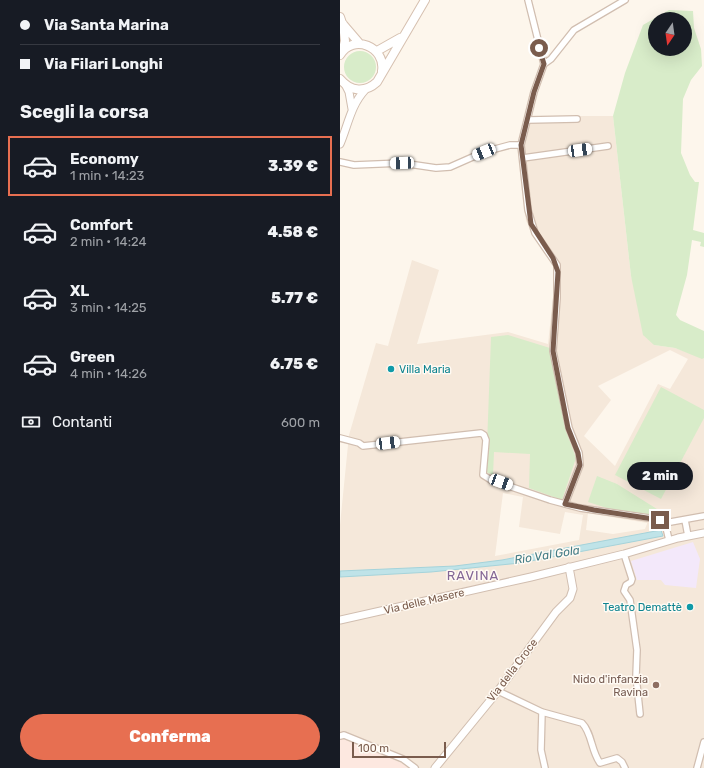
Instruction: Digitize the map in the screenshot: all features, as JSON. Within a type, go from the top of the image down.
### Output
[{"type":"main road","points":[[341,80],[358,90],[365,90],[372,87],[381,76],[425,0]]},
{"type":"main road","points":[[341,20],[360,44]]},
{"type":"main road","points":[[341,20],[345,41],[341,54]]},
{"type":"main road","points":[[377,51],[393,43],[405,33]]},
{"type":"main road","points":[[341,54],[347,48],[360,44],[370,46],[377,51],[383,63],[381,76]]},
{"type":"street","points":[[528,0],[544,64],[534,92],[521,145],[531,224],[553,258],[558,272],[553,351],[568,428],[578,453],[580,465],[565,504]]},
{"type":"street","points":[[544,64],[551,59],[574,30],[625,0]]},
{"type":"street","points":[[341,80],[349,92],[352,109]]},
{"type":"street","points":[[340,144],[352,109],[358,97],[365,90]]},
{"type":"street","points":[[528,120],[577,119]]},
{"type":"street","points":[[340,162],[354,165],[402,163],[436,168],[450,167],[484,152],[510,145],[521,145]]},
{"type":"street","points":[[523,158],[608,146]]},
{"type":"street","points":[[340,438],[359,443],[363,446],[480,432],[484,435],[486,440],[483,474],[491,480],[565,504],[594,510],[656,519],[667,532],[686,528],[704,516]]},
{"type":"street","name":"Via delle Masere","points":[[340,620],[624,554],[667,532],[686,528],[704,533]]},
{"type":"street","points":[[624,554],[632,579],[631,582],[626,585],[624,591],[630,600],[637,650],[636,676],[640,714]]},
{"type":"street","name":"Via della Croce","points":[[435,768],[498,691],[556,612],[570,598],[573,589],[569,567]]},
{"type":"street","points":[[498,691],[542,712],[582,723],[586,727],[596,758],[600,764],[618,758],[625,768]]},
{"type":"street","points":[[542,712],[541,750],[545,768]]},
{"type":"street","points":[[340,736],[344,735],[403,760],[415,768]]},
{"type":"street","points":[[697,768],[704,742]]},
{"type":"shaded area","points":[[532,116],[613,116],[631,276],[654,345],[675,348],[704,358],[704,768],[340,768],[340,525],[349,435],[376,343],[388,346],[412,260],[439,270],[417,344],[508,332],[548,344],[556,269],[526,221],[520,158]],"holes":[[[670,350],[688,359],[670,389],[658,384],[615,466],[584,436],[611,400],[598,386]],[[503,493],[523,497],[519,527],[560,534],[565,512],[583,515],[579,540],[495,556]],[[588,513],[647,523],[645,529],[613,534],[586,530]]]},
{"type":"shaded area","points":[[693,542],[700,559],[696,588],[665,585],[661,580],[637,580],[631,561]]},
{"type":"shaded area","points":[[340,739],[401,763],[408,768],[340,768]]},
{"type":"green space","points":[[669,10],[693,11],[694,28],[701,49],[702,66],[691,80],[683,99],[681,153],[690,175],[695,182],[699,182],[693,230],[704,233],[704,247],[700,246],[701,242],[692,240],[687,275],[676,315],[680,320],[704,331],[704,358],[702,359],[675,348],[654,345],[643,335],[631,276],[613,116],[625,73],[643,25],[648,22],[648,56],[692,56],[692,12],[666,12]]},
{"type":"green space","points":[[360,51],[366,52],[373,58],[376,67],[375,73],[369,80],[360,83],[354,82],[347,76],[344,67],[345,61],[351,54]]},
{"type":"green space","points":[[508,335],[550,348],[565,428],[576,458],[562,500],[529,488],[530,454],[494,452],[493,475],[486,472],[491,337]]},
{"type":"green space","points":[[661,387],[704,410],[704,418],[661,499],[615,475]]},
{"type":"green space","points":[[597,476],[617,484],[657,509],[654,515],[610,509],[588,502]]},
{"type":"water","name":"Rio Val Gola","points":[[661,530],[663,536],[520,563],[431,572],[340,577],[340,571],[455,566],[502,560]]},
{"type":"place","name":"Villa Maria","points":[[391,369]]},
{"type":"place","name":"Teatro Demattè","points":[[690,607]]},
{"type":"place","name":"Nido d'infanzia Ravina","points":[[656,685]]},
{"type":"district","name":"RAVINA","points":[[473,575]]},
{"type":"route","points":[[539,48],[544,64],[534,92],[521,145],[527,186],[528,210],[531,224],[535,233],[557,265],[558,272],[553,351],[568,428],[576,446],[580,465],[565,504],[580,508],[660,520]]}]
